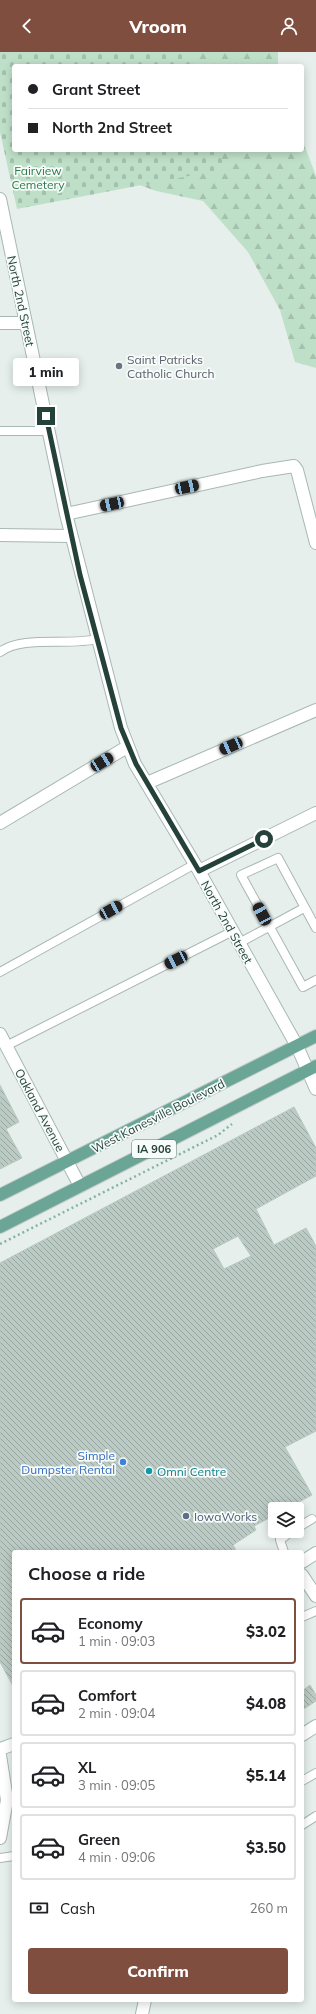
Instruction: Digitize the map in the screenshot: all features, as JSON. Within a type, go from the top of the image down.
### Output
[{"type":"main road","name":"West Kanesville Boulevard","points":[[0,1195],[316,1036]]},
{"type":"main road","name":"IA 906","points":[[0,1227],[312,1068]]},
{"type":"street","name":"North 2nd Street","points":[[0,198],[2,218],[71,536],[97,639],[127,747],[233,931],[297,1046],[312,1068],[316,1089]]},
{"type":"street","points":[[0,323],[26,323]]},
{"type":"street","points":[[66,514],[294,466],[297,470],[316,543]]},
{"type":"street","points":[[0,535],[71,536]]},
{"type":"street","points":[[147,783],[316,710]]},
{"type":"street","points":[[0,823],[127,747]]},
{"type":"street","points":[[197,868],[316,813]]},
{"type":"street","name":"Oakland Avenue","points":[[0,1034],[80,1186]]},
{"type":"street","points":[[304,1561],[316,1554]]},
{"type":"street","points":[[304,1578],[316,1596]]},
{"type":"street","points":[[304,1734],[315,1729]]},
{"type":"street","points":[[0,1749],[12,1745]]},
{"type":"street","points":[[0,1755],[7,1800],[0,1838]]},
{"type":"street","points":[[142,2014],[145,2002]]},
{"type":"lane","points":[[0,431],[49,431]]},
{"type":"lane","points":[[0,652],[13,645],[24,643],[84,642],[97,639]]},
{"type":"lane","points":[[316,928],[278,858],[241,875],[303,987],[316,980]]},
{"type":"lane","points":[[0,972],[197,868]]},
{"type":"lane","points":[[239,943],[304,908]]},
{"type":"lane","points":[[6,1046],[233,931]]},
{"type":"lane","points":[[304,1524],[312,1520]]},
{"type":"lane","points":[[283,1538],[280,1540],[280,1543],[283,1550]]},
{"type":"lane","points":[[304,1616],[316,1611]]},
{"type":"lane","points":[[304,1780],[316,1773]]},
{"type":"lane","points":[[304,1824],[316,1816]]},
{"type":"lane","points":[[0,1858],[12,1856]]},
{"type":"path","points":[[0,1244],[218,1135],[237,1121]]},
{"type":"green space","name":"Fairview Cemetery","points":[[0,52],[186,52],[190,64],[12,64],[12,152],[219,152],[225,169],[17,209],[0,132]]},
{"type":"green space","points":[[126,52],[278,52],[278,64],[121,64]]},
{"type":"green space","points":[[304,144],[316,176],[316,368],[295,362],[280,310],[248,252],[203,201],[156,191],[118,177],[113,152],[304,152]]},
{"type":"building","points":[[0,1085],[19,1122],[6,1129],[22,1158],[0,1169]]},
{"type":"building","name":"Omni Centre","points":[[294,1107],[316,1148],[316,1176],[256,1209],[274,1245],[306,1228],[316,1246],[316,1431],[285,1447],[312,1495],[299,1502],[268,1502],[268,1519],[254,1526],[256,1530],[233,1545],[236,1550],[12,1550],[12,1684],[0,1662],[0,1263]],"holes":[[[238,1236],[251,1256],[224,1269],[213,1249]]]},
{"type":"building","points":[[310,1685],[316,1695],[316,1701],[304,1709],[304,1690]]},
{"type":"place","name":"Saint Patricks Catholic Church","points":[[119,366]]},
{"type":"place","name":"Simple Dumpster Rental","points":[[123,1462]]},
{"type":"place","name":"Omni Centre","points":[[149,1471]]},
{"type":"place","name":"IowaWorks","points":[[186,1516]]},
{"type":"route","points":[[46,416],[80,575],[127,747],[199,871],[264,839]]}]
